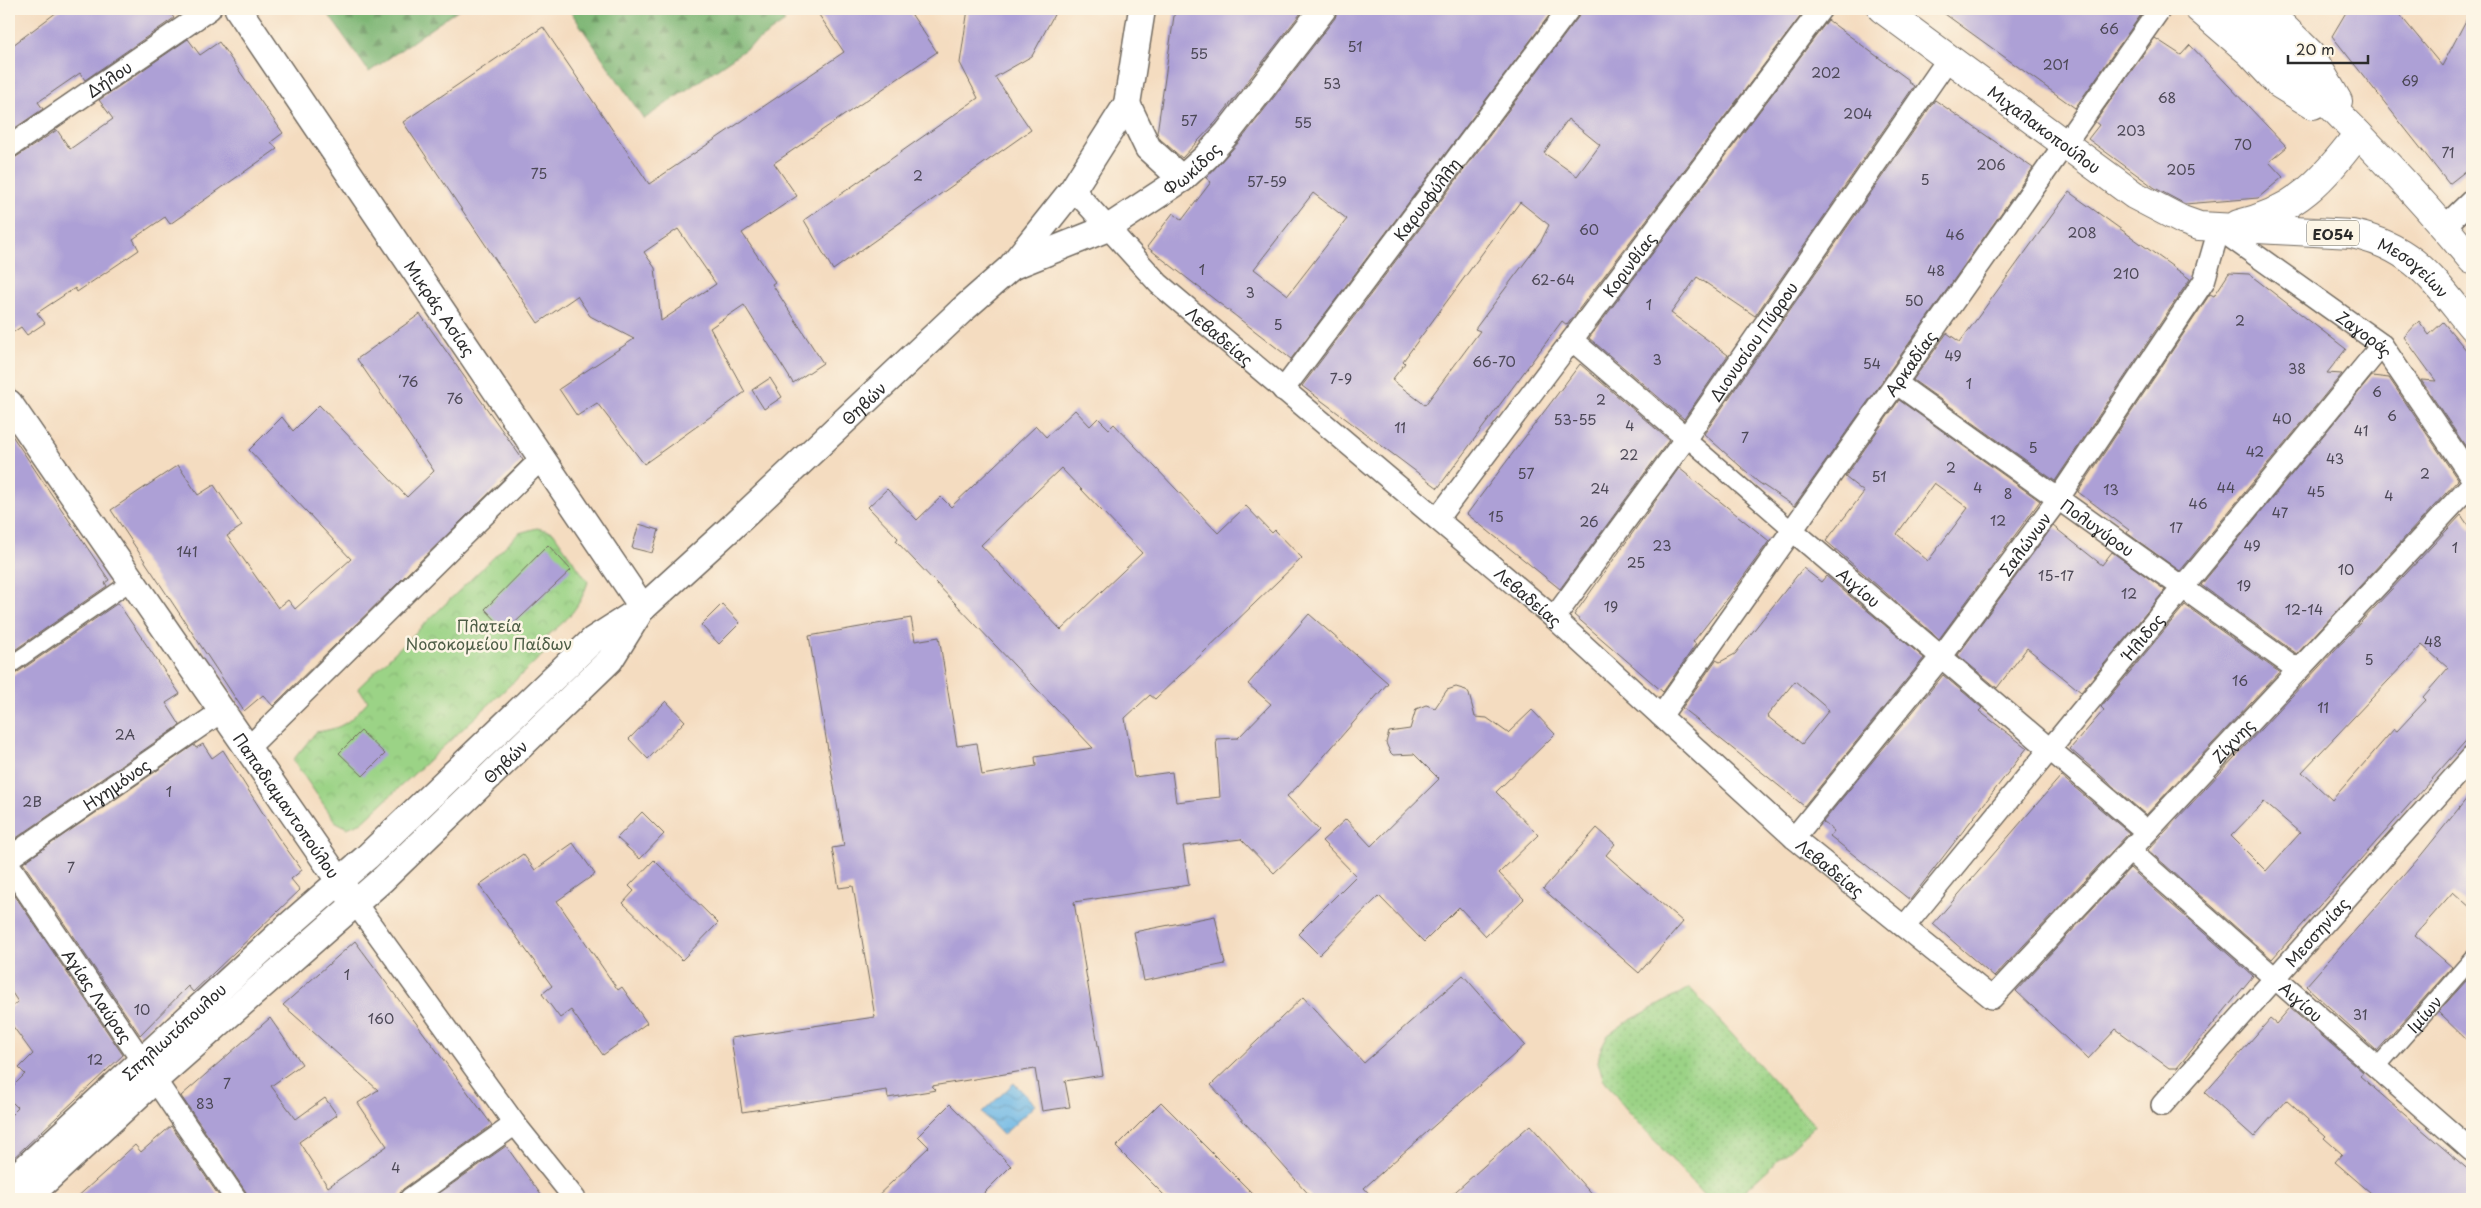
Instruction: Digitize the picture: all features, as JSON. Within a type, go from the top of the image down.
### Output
[{"type":"main road","name":"Μιχαλακοπούλου","points":[[1882,9],[2134,194],[2182,220],[2219,229]]},
{"type":"main road","points":[[2199,9],[2250,53],[2294,70]]},
{"type":"main road","points":[[2229,9],[2358,134],[2444,226],[2472,260]]},
{"type":"main road","points":[[2265,9],[2294,70],[2358,134]]},
{"type":"main road","points":[[2219,229],[2274,212],[2297,200],[2328,174],[2358,134]]},
{"type":"main road","name":"Μεσογείων","points":[[2219,229],[2334,233],[2376,239],[2403,252],[2425,270],[2472,327]]},
{"type":"street","name":"Δήλου","points":[[9,147],[210,9]]},
{"type":"street","name":"Μικράς Ασίας","points":[[238,9],[643,608]]},
{"type":"street","points":[[1142,9],[1127,104],[1148,148],[1182,179]]},
{"type":"street","name":"Φωκίδος","points":[[1010,268],[1108,228],[1182,179],[1228,132],[1323,9]]},
{"type":"street","name":"Καρυοφύλλη","points":[[1283,390],[1569,9]]},
{"type":"street","name":"Κορινθίας","points":[[1438,519],[1821,9]]},
{"type":"street","name":"Αρκαδίας","points":[[1661,716],[2160,9]]},
{"type":"street","name":"Διονυσίου Πύρρου","points":[[1554,618],[1686,438],[1948,59]]},
{"type":"street","name":"Θηβών","points":[[340,882],[592,640],[643,608],[770,492],[960,311],[1010,268],[1073,189],[1127,104]]},
{"type":"street","name":"Λεβαδείας","points":[[1073,189],[1159,284],[1554,618],[1794,838],[1992,998]]},
{"type":"street","points":[[2444,226],[2472,200]]},
{"type":"street","name":"Ζαγοράς","points":[[2219,229],[2382,345],[2472,478]]},
{"type":"street","name":"Σαλώνων","points":[[1794,838],[1941,657],[2058,499],[2204,282],[2219,229]]},
{"type":"street","name":"Αιγίου","points":[[1572,340],[2049,751],[2147,832]]},
{"type":"street","name":"Ήλιδος","points":[[1904,927],[2382,345]]},
{"type":"street","name":"Πολυγύρου","points":[[1896,383],[2298,670]]},
{"type":"street","name":"Παπαδιαμαντοπούλου","points":[[9,403],[340,882],[515,1124],[575,1199]]},
{"type":"street","points":[[248,748],[542,458]]},
{"type":"street","name":"Ζίχνης","points":[[1992,998],[2472,484]]},
{"type":"street","points":[[9,666],[132,581]]},
{"type":"street","name":"Θηβών","points":[[356,904],[610,660],[643,608]]},
{"type":"street","name":"Ηγημόνος","points":[[9,858],[222,712]]},
{"type":"street","name":"Μεσσηνίας","points":[[2162,1105],[2472,756]]},
{"type":"street","name":"Αιγίου","points":[[2130,851],[2472,1151]]},
{"type":"street","name":"Αγίας Λαύρας","points":[[9,865],[236,1199]]},
{"type":"street","name":"Σπηλιωτόπουλου","points":[[26,1199],[277,936],[340,882]]},
{"type":"street","name":"Σπηλιωτόπουλου","points":[[9,1183],[356,904]]},
{"type":"street","name":"Ιμίων","points":[[2377,1067],[2472,959]]},
{"type":"street","points":[[410,1199],[515,1124]]},
{"type":"green space","points":[[338,9],[459,9],[369,72],[329,15]]},
{"type":"green space","points":[[569,9],[776,9],[785,22],[644,119]]},
{"type":"green space","name":"Πλατεία Νοσοκομείου Παίδων","points":[[537,528],[553,532],[588,582],[577,607],[561,625],[546,637],[550,648],[362,822],[347,828],[335,821],[293,760],[316,732],[340,726],[356,714],[368,701],[358,688],[519,533]]},
{"type":"green space","points":[[1690,988],[1815,1126],[1736,1199],[1707,1199],[1622,1104],[1603,1078],[1598,1062],[1600,1051],[1608,1035],[1625,1023]]},
{"type":"water","points":[[1014,1083],[1035,1105],[1003,1135],[982,1113]]},
{"type":"building","points":[[61,9],[167,9],[174,18],[85,80],[80,73],[38,102],[43,109],[9,132],[9,48]]},
{"type":"building","points":[[815,9],[908,9],[937,52],[774,163],[797,196],[742,233],[775,282],[772,284],[823,363],[793,383],[744,305],[710,328],[745,392],[644,464],[597,403],[577,416],[559,389],[634,339],[590,316],[577,296],[538,323],[403,122],[543,27],[649,184],[844,52]],"holes":[[[678,229],[716,284],[661,321],[655,268],[644,252]]]},
{"type":"building","points":[[968,9],[1057,9],[1032,56],[995,77],[1031,130],[833,270],[804,220],[978,98],[960,63]]},
{"type":"building","points":[[1175,9],[1304,9],[1216,122],[1182,158],[1160,139],[1157,133]]},
{"type":"building","points":[[1338,9],[1554,9],[1291,359],[1147,247],[1173,213],[1182,220],[1211,182],[1206,178],[1240,141],[1335,18]],"holes":[[[1313,193],[1347,219],[1288,295],[1254,269]]]},
{"type":"building","points":[[1581,9],[1806,9],[1567,325],[1562,321],[1438,488],[1302,386],[1579,16]],"holes":[[[1568,119],[1600,145],[1577,176],[1544,153]],[[1520,202],[1549,225],[1541,241],[1475,329],[1480,331],[1425,405],[1392,380],[1405,363],[1403,361]]]},
{"type":"building","points":[[1938,9],[2145,9],[2075,108]]},
{"type":"building","points":[[2348,9],[2395,9],[2442,66],[2472,9],[2472,166],[2449,184],[2332,36]]},
{"type":"building","points":[[1828,20],[1909,80],[1908,82],[1914,86],[1755,316],[1697,277],[1671,313],[1728,355],[1684,419],[1589,338]]},
{"type":"building","points":[[2155,38],[2181,55],[2190,45],[2287,147],[2269,162],[2283,177],[2258,198],[2185,204],[2155,188],[2088,139],[2099,125],[2095,122]]},
{"type":"building","points":[[188,39],[200,55],[219,42],[283,133],[271,142],[277,149],[170,224],[165,217],[133,239],[139,250],[77,292],[75,288],[37,313],[45,323],[27,335],[21,327],[9,335],[9,159],[16,157],[57,130],[70,149],[113,119],[99,100]]},
{"type":"building","points":[[1935,100],[2033,168],[1794,506],[1758,482],[1704,434]]},
{"type":"building","points":[[2069,192],[2190,279],[2055,481],[1913,380],[1947,333],[1960,342]]},
{"type":"building","points":[[2229,273],[2249,274],[2346,349],[2327,373],[2342,374],[2180,571],[2127,533],[2129,530],[2078,492],[2210,294],[2214,296]]},
{"type":"building","points":[[420,314],[523,460],[273,706],[263,695],[244,711],[111,510],[178,465],[198,495],[214,485],[242,526],[227,536],[278,608],[288,600],[295,609],[351,559],[249,450],[282,417],[293,431],[319,405],[407,497],[434,471],[357,359]]},
{"type":"building","points":[[2419,321],[2429,335],[2443,322],[2472,357],[2472,456],[2421,380],[2436,381],[2404,337]]},
{"type":"building","points":[[1580,364],[1669,440],[1560,589],[1467,514]]},
{"type":"building","points":[[2372,376],[2389,378],[2458,480],[2297,654],[2201,585]]},
{"type":"building","points":[[770,378],[782,397],[764,409],[752,390]]},
{"type":"building","points":[[1899,400],[2040,501],[1939,639],[1826,541],[1864,492],[1845,477]],"holes":[[[1934,483],[1968,508],[1928,561],[1897,534]]]},
{"type":"building","points":[[1075,410],[1090,426],[1098,418],[1109,429],[1114,424],[1218,533],[1246,506],[1272,533],[1275,530],[1302,558],[1155,699],[1150,695],[1125,718],[1134,777],[1172,772],[1176,802],[1220,797],[1216,739],[1238,738],[1271,704],[1248,684],[1309,614],[1388,683],[1287,796],[1319,830],[1274,873],[1241,839],[1183,846],[1189,885],[1074,902],[1103,1075],[1065,1081],[1070,1107],[1042,1111],[1035,1069],[932,1086],[936,1090],[888,1098],[887,1090],[742,1112],[731,1038],[875,1017],[853,886],[839,888],[832,848],[844,846],[809,636],[911,618],[915,641],[939,637],[957,746],[977,743],[982,775],[1036,766],[1035,757],[1093,748],[896,541],[898,538],[868,507],[887,489],[917,520],[941,497],[951,507],[1036,426],[1046,437]],"holes":[[[1061,468],[1142,553],[1061,630],[981,545]]]},
{"type":"building","points":[[9,431],[109,580],[105,583],[107,586],[9,654]]},
{"type":"building","points":[[1679,468],[1769,541],[1731,594],[1693,642],[1696,644],[1663,692],[1574,615]]},
{"type":"building","points":[[2461,515],[2472,531],[2472,734],[2272,959],[2148,850]],"holes":[[[2422,645],[2448,668],[2423,697],[2426,700],[2397,731],[2394,729],[2332,800],[2302,772]],[[2264,802],[2300,833],[2266,871],[2231,836]]]},
{"type":"building","points":[[639,524],[659,530],[652,553],[632,548]]},
{"type":"building","points":[[2053,526],[2102,565],[2112,552],[2165,590],[2081,692],[2027,648],[1997,688],[1958,655]]},
{"type":"building","points":[[548,545],[571,570],[506,631],[485,609]]},
{"type":"building","points":[[1803,568],[1821,582],[1826,576],[1924,658],[1804,806],[1682,708],[1716,660],[1720,662],[1735,654]],"holes":[[[1795,681],[1829,710],[1802,744],[1767,716]]]},
{"type":"building","points":[[118,603],[180,694],[166,703],[180,725],[9,843],[9,676],[15,674]]},
{"type":"building","points":[[722,604],[740,623],[719,644],[701,625]]},
{"type":"building","points":[[2185,605],[2279,672],[2146,815],[2070,749],[2104,710],[2101,707]]},
{"type":"building","points":[[1943,675],[1982,708],[1979,711],[2027,748],[1910,900],[1830,836],[1834,831],[1823,822]]},
{"type":"building","points":[[1456,687],[1466,690],[1469,694],[1475,717],[1487,718],[1508,733],[1532,710],[1555,734],[1496,792],[1538,835],[1499,873],[1524,899],[1486,936],[1459,907],[1424,942],[1379,896],[1319,955],[1298,934],[1356,876],[1322,841],[1346,819],[1371,846],[1439,779],[1414,754],[1393,755],[1386,743],[1389,732],[1410,729],[1416,709],[1426,705],[1435,708],[1447,690]]},
{"type":"building","points":[[666,701],[685,721],[648,759],[629,739]]},
{"type":"building","points":[[361,731],[385,754],[363,776],[339,753]]},
{"type":"building","points":[[203,744],[212,758],[223,750],[278,837],[302,870],[291,879],[300,890],[193,992],[188,986],[140,1035],[23,863],[194,745],[196,748]]},
{"type":"building","points":[[2061,776],[2129,833],[1994,977],[1933,924]]},
{"type":"building","points":[[2472,792],[2472,909],[2453,892],[2415,935],[2452,967],[2377,1051],[2306,986],[2418,859]]},
{"type":"building","points":[[642,812],[664,834],[640,859],[617,838]]},
{"type":"building","points":[[1597,828],[1615,844],[1606,855],[1683,922],[1639,973],[1543,889]]},
{"type":"building","points":[[573,843],[595,874],[557,901],[618,990],[622,987],[647,1023],[603,1055],[571,1010],[560,1018],[542,994],[552,986],[479,885],[523,854],[535,870]]},
{"type":"building","points":[[654,860],[718,923],[682,960],[623,903],[634,891],[629,886]]},
{"type":"building","points":[[2130,868],[2253,976],[2177,1068],[2169,1068],[2116,1029],[2088,1059],[2016,991]]},
{"type":"building","points":[[9,887],[123,1055],[9,1162],[9,1117],[18,1108],[9,1099],[9,1090],[25,1074],[19,1068],[33,1054],[9,1021],[9,1009],[18,1002],[9,988]]},
{"type":"building","points":[[1215,916],[1225,964],[1144,981],[1134,932]]},
{"type":"building","points":[[355,941],[492,1125],[403,1189],[398,1199],[248,1199],[246,1192],[181,1096],[270,1018],[302,1064],[271,1086],[296,1119],[325,1098],[337,1115],[299,1142],[328,1187],[387,1146],[358,1103],[378,1090],[283,1005]]},
{"type":"building","points":[[1463,975],[1525,1045],[1364,1188],[1374,1199],[1313,1199],[1211,1085],[1303,997],[1364,1063]]},
{"type":"building","points":[[2467,980],[2472,984],[2472,1045],[2438,1012]]},
{"type":"building","points":[[2290,1008],[2363,1072],[2360,1076],[2472,1173],[2472,1199],[2378,1199],[2335,1162],[2342,1154],[2324,1138],[2326,1136],[2286,1100],[2254,1137],[2205,1093],[2270,1019],[2276,1024]]},
{"type":"building","points":[[1161,1102],[1258,1199],[1168,1199],[1116,1147]]},
{"type":"building","points":[[950,1104],[1011,1166],[978,1199],[874,1199],[929,1147],[918,1136]]},
{"type":"building","points":[[1530,1125],[1596,1199],[1447,1199]]},
{"type":"building","points":[[171,1126],[221,1199],[75,1199],[135,1145],[141,1152]]},
{"type":"building","points":[[506,1146],[544,1199],[431,1199]]}]
